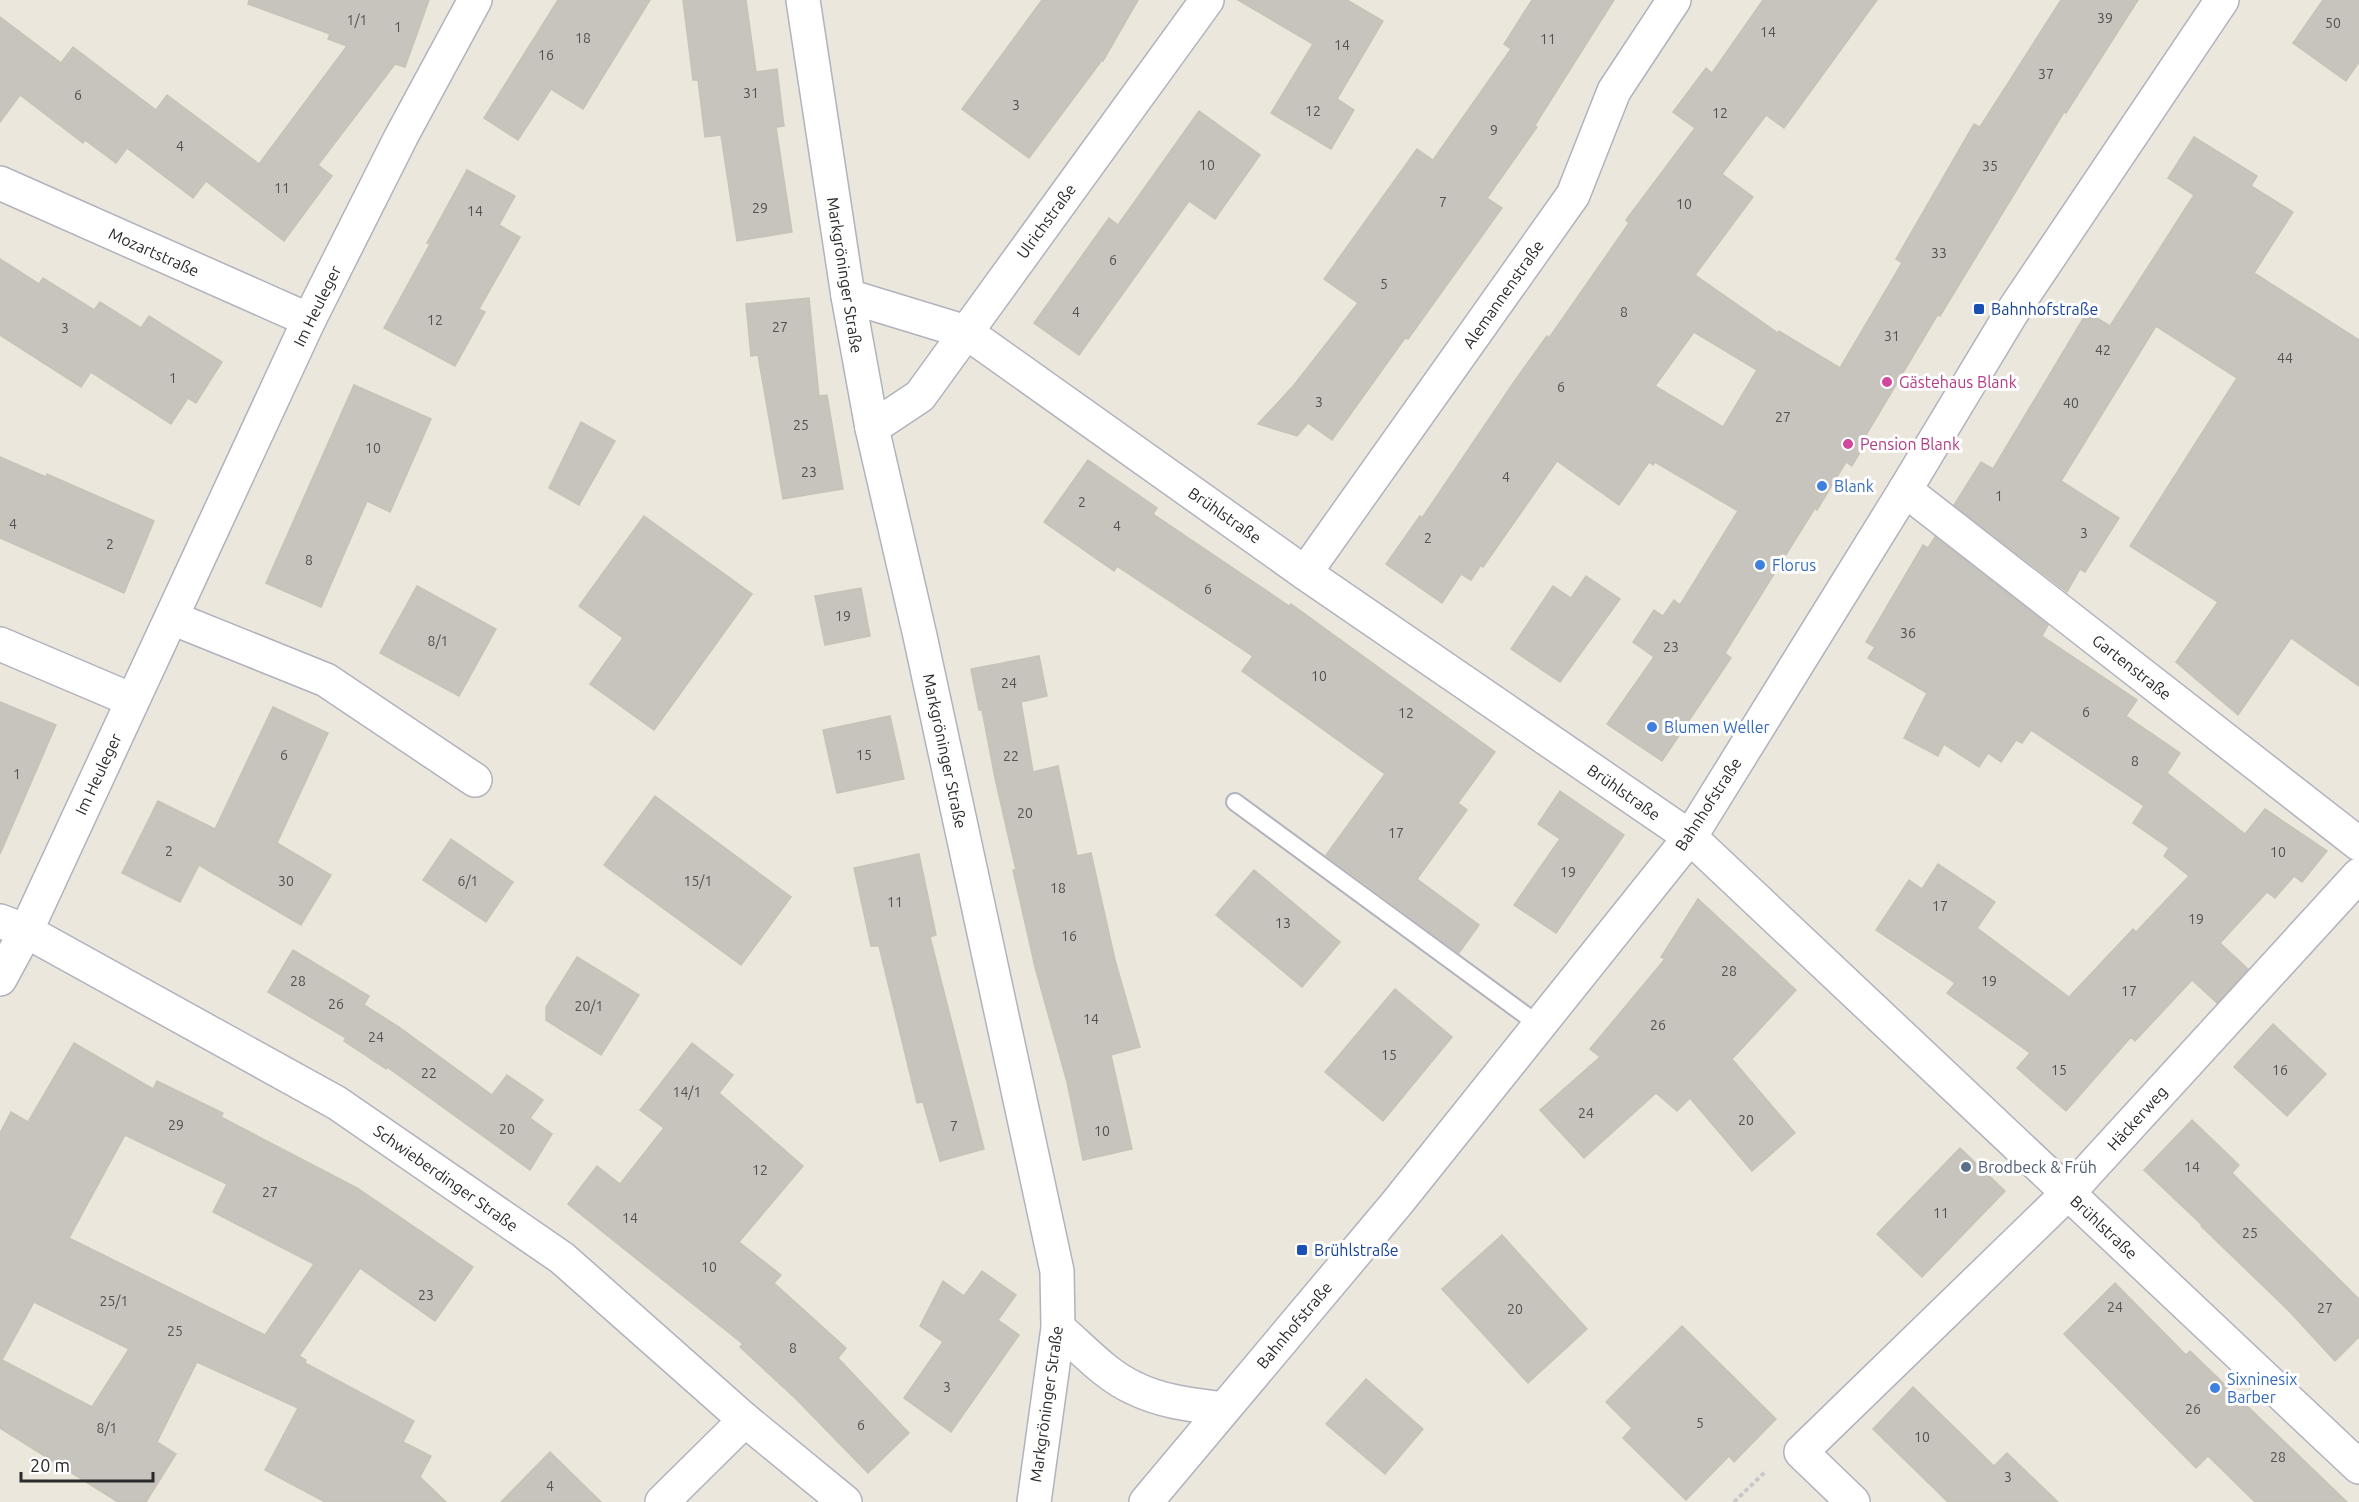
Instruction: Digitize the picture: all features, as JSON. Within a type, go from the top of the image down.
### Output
[{"type":"street","name":"Im Heuleger","points":[[0,979],[13,926],[132,700],[309,320],[402,135],[475,0]]},
{"type":"street","name":"Markgröninger Straße","points":[[803,0],[848,296],[872,428],[925,659],[1057,1271],[1058,1328],[1034,1502]]},
{"type":"street","name":"Ulrichstraße","points":[[872,428],[920,396],[1207,0]]},
{"type":"street","name":"Alemannenstraße","points":[[1305,573],[1573,195],[1614,90],[1674,0]]},
{"type":"street","name":"Bahnhofstraße","points":[[1146,1502],[1397,1203],[1690,837],[2011,314],[2223,0]]},
{"type":"street","name":"Mozartstraße","points":[[0,183],[309,320]]},
{"type":"street","name":"Brühlstraße","points":[[848,296],[966,332],[1305,573],[1690,837],[2359,1467]]},
{"type":"street","name":"Gartenstraße","points":[[1905,490],[2359,844]]},
{"type":"street","points":[[172,618],[326,680],[475,780]]},
{"type":"street","points":[[0,644],[132,700]]},
{"type":"street","name":"Häckerweg","points":[[1853,1502],[1801,1452],[2068,1193],[2359,875]]},
{"type":"street","name":"Schwieberdinger Straße","points":[[13,926],[337,1103],[562,1258],[745,1420],[845,1502]]},
{"type":"street","points":[[1058,1328],[1099,1364],[1133,1388],[1178,1403],[1223,1409]]},
{"type":"street","points":[[662,1502],[745,1420]]},
{"type":"lane","points":[[1235,802],[1539,1024]]},
{"type":"building","points":[[249,0],[429,0],[405,67],[395,64],[318,165],[332,176],[284,241],[206,181],[193,198],[127,148],[116,163],[85,140],[83,143],[20,95],[0,122],[0,17],[61,63],[73,47],[156,110],[167,95],[259,164],[347,46],[328,39],[330,34],[248,4]]},
{"type":"building","points":[[558,0],[650,0],[583,109],[551,89],[518,140],[484,118]]},
{"type":"building","points":[[683,0],[746,0],[756,72],[777,69],[784,126],[776,127],[792,232],[737,241],[721,135],[705,137],[698,80],[693,80]]},
{"type":"building","points":[[1042,0],[1138,0],[1103,61],[1029,158],[962,109]]},
{"type":"building","points":[[1238,0],[1347,0],[1383,21],[1337,99],[1354,110],[1331,149],[1271,113],[1313,44]]},
{"type":"building","points":[[1532,0],[1614,0],[1535,125],[1537,127],[1487,198],[1502,208],[1332,440],[1308,423],[1297,436],[1258,424],[1294,385],[1358,303],[1324,279],[1417,149],[1433,160],[1511,49],[1504,44]]},
{"type":"building","points":[[1763,0],[1877,0],[1784,128],[1766,115],[1722,174],[1753,197],[1695,275],[1778,333],[1779,331],[1840,368],[1902,263],[1896,259],[1974,124],[1980,127],[2061,0],[2138,0],[2066,113],[2064,112],[1940,316],[1938,314],[1866,435],[1869,437],[1852,466],[1846,462],[1817,510],[1815,508],[1725,653],[1731,658],[1662,761],[1607,724],[1654,657],[1633,642],[1654,610],[1663,616],[1674,600],[1680,605],[1738,511],[1655,462],[1653,465],[1649,462],[1619,505],[1557,461],[1483,567],[1481,565],[1471,580],[1461,574],[1442,603],[1386,564],[1420,516],[1422,518],[1547,336],[1549,338],[1629,223],[1626,220],[1695,128],[1673,112],[1706,68],[1712,73]],"holes":[[[1694,332],[1757,370],[1723,427],[1655,386]]]},
{"type":"building","points":[[2323,0],[2359,0],[2359,62],[2346,81],[2293,43]]},
{"type":"building","points":[[1199,111],[1260,155],[1215,219],[1189,201],[1079,355],[1034,323],[1109,218],[1118,225]]},
{"type":"building","points":[[2194,137],[2257,176],[2251,186],[2293,212],[2254,273],[2359,340],[2359,686],[2291,638],[2238,715],[2176,662],[2218,602],[2130,546],[2237,378],[2156,326],[2061,481],[2119,518],[2085,572],[2080,569],[2067,592],[1954,505],[1981,462],[1993,469],[2087,312],[2110,326],[2194,195],[2168,178]]},
{"type":"building","points":[[467,170],[515,196],[499,225],[520,237],[479,309],[485,312],[455,366],[384,328]]},
{"type":"building","points":[[0,259],[39,284],[43,278],[94,310],[100,302],[141,328],[149,316],[222,362],[196,403],[188,398],[171,424],[91,372],[81,387],[0,335]]},
{"type":"building","points":[[809,298],[819,396],[827,395],[843,489],[783,499],[758,355],[751,356],[746,304]]},
{"type":"building","points":[[354,385],[431,419],[390,512],[367,501],[321,607],[266,583]]},
{"type":"building","points":[[581,422],[615,441],[579,505],[549,488]]},
{"type":"building","points":[[0,457],[46,477],[47,474],[154,521],[124,593],[0,538]]},
{"type":"building","points":[[1088,460],[1157,508],[1153,514],[1289,606],[1291,604],[1495,752],[1458,803],[1467,810],[1417,879],[1479,925],[1459,953],[1326,855],[1385,774],[1242,671],[1253,656],[1117,566],[1114,571],[1044,522]]},
{"type":"building","points":[[644,516],[752,594],[654,730],[590,684],[623,638],[579,606]]},
{"type":"building","points":[[1935,537],[2048,625],[2042,636],[2137,700],[2126,716],[2180,753],[2167,773],[2245,834],[2265,809],[2327,851],[2302,882],[2294,876],[2275,898],[2267,892],[2220,943],[2248,969],[2217,1003],[2192,980],[2135,1041],[2131,1037],[2066,1111],[2017,1068],[2030,1053],[1947,993],[1955,983],[1876,930],[1909,880],[1922,889],[1938,864],[1995,902],[1977,928],[2069,997],[2133,929],[2136,932],[2189,876],[2164,856],[2169,848],[2133,823],[2144,806],[2031,730],[2022,743],[2016,740],[2001,762],[1988,753],[1979,767],[1944,744],[1938,756],[1904,738],[1927,693],[1868,658],[1875,647],[1866,642],[1923,545],[1928,548]]},
{"type":"building","points":[[1586,576],[1620,599],[1560,682],[1511,649],[1553,586],[1571,598]]},
{"type":"building","points":[[417,586],[496,629],[459,696],[380,653]]},
{"type":"building","points":[[861,588],[870,636],[825,645],[815,596]]},
{"type":"building","points":[[1039,656],[1047,696],[1021,702],[1033,772],[1058,766],[1077,856],[1091,853],[1115,960],[1140,1047],[1111,1055],[1132,1149],[1083,1160],[1067,1082],[1035,967],[1013,870],[1016,870],[982,710],[979,710],[971,669]]},
{"type":"building","points":[[0,702],[56,725],[0,854]]},
{"type":"building","points":[[273,707],[328,733],[277,843],[331,875],[301,925],[199,865],[180,902],[122,873],[158,801],[215,829]]},
{"type":"building","points":[[890,716],[904,779],[837,793],[823,730]]},
{"type":"building","points":[[1560,791],[1624,835],[1556,933],[1514,905],[1560,839],[1538,824]]},
{"type":"building","points":[[655,796],[791,897],[741,965],[604,865]]},
{"type":"building","points":[[451,839],[513,882],[486,922],[423,880]]},
{"type":"building","points":[[919,854],[936,935],[930,937],[984,1149],[940,1161],[923,1102],[917,1103],[879,946],[871,946],[854,868]]},
{"type":"building","points":[[1254,870],[1340,942],[1302,987],[1216,915]]},
{"type":"building","points":[[1698,899],[1796,990],[1732,1059],[1795,1133],[1752,1171],[1690,1098],[1677,1111],[1656,1093],[1584,1158],[1540,1110],[1600,1057],[1590,1049],[1665,959],[1661,957]]},
{"type":"building","points":[[293,950],[369,996],[364,1005],[399,1027],[492,1095],[507,1075],[543,1100],[530,1118],[552,1134],[530,1170],[387,1067],[386,1069],[344,1041],[346,1038],[268,992]]},
{"type":"building","points":[[577,957],[639,995],[601,1055],[546,1020],[546,1007]]},
{"type":"building","points":[[1395,989],[1452,1037],[1383,1121],[1325,1072]]},
{"type":"building","points":[[2273,1024],[2326,1074],[2287,1116],[2234,1067]]},
{"type":"building","points":[[74,1043],[153,1089],[157,1081],[223,1113],[221,1117],[357,1188],[473,1267],[435,1321],[360,1268],[299,1356],[306,1360],[305,1363],[414,1421],[403,1442],[431,1456],[420,1477],[446,1502],[325,1502],[265,1470],[298,1408],[197,1362],[157,1442],[176,1454],[146,1502],[118,1502],[0,1428],[0,1133],[11,1112],[28,1122]],"holes":[[[125,1135],[227,1184],[213,1212],[314,1264],[265,1335],[69,1238]],[[34,1302],[129,1349],[92,1407],[2,1360]]]},
{"type":"building","points":[[692,1043],[733,1075],[719,1093],[803,1166],[739,1242],[781,1275],[774,1283],[846,1348],[838,1358],[909,1433],[868,1473],[796,1399],[740,1347],[743,1344],[568,1204],[597,1166],[620,1184],[664,1128],[640,1110]]},
{"type":"building","points":[[2192,1120],[2239,1165],[2232,1173],[2359,1299],[2359,1337],[2335,1361],[2289,1311],[2144,1170]]},
{"type":"building","points":[[1960,1148],[2005,1191],[1922,1277],[1877,1234]]},
{"type":"building","points":[[1502,1235],[1587,1329],[1528,1383],[1442,1289]]},
{"type":"building","points":[[982,1271],[1016,1295],[998,1320],[1019,1335],[951,1432],[904,1398],[943,1342],[920,1326],[943,1281],[964,1296]]},
{"type":"building","points":[[2115,1283],[2186,1355],[2190,1351],[2347,1502],[2255,1502],[2208,1456],[2196,1468],[2064,1334]]},
{"type":"building","points":[[1682,1326],[1776,1419],[1734,1462],[1729,1456],[1686,1500],[1623,1438],[1632,1428],[1606,1402]]},
{"type":"building","points":[[1366,1379],[1423,1429],[1385,1474],[1326,1424]]},
{"type":"building","points":[[1913,1387],[1994,1466],[2007,1453],[2058,1502],[1948,1502],[1873,1429]]},
{"type":"building","points":[[550,1452],[601,1502],[501,1502]]},
{"type":"place","name":"Bahnhofstraße","points":[[1979,309]]},
{"type":"place","name":"Gästehaus Blank","points":[[1887,382]]},
{"type":"place","name":"Pension Blank","points":[[1848,444]]},
{"type":"place","name":"Blank","points":[[1822,486]]},
{"type":"place","name":"Florus","points":[[1760,565]]},
{"type":"place","name":"Blumen Weller","points":[[1652,727]]},
{"type":"place","name":"Brodbeck & Früh","points":[[1966,1167]]},
{"type":"place","name":"Brühlstraße","points":[[1302,1250]]},
{"type":"place","name":"Sixninesix Barber","points":[[2215,1388]]}]
